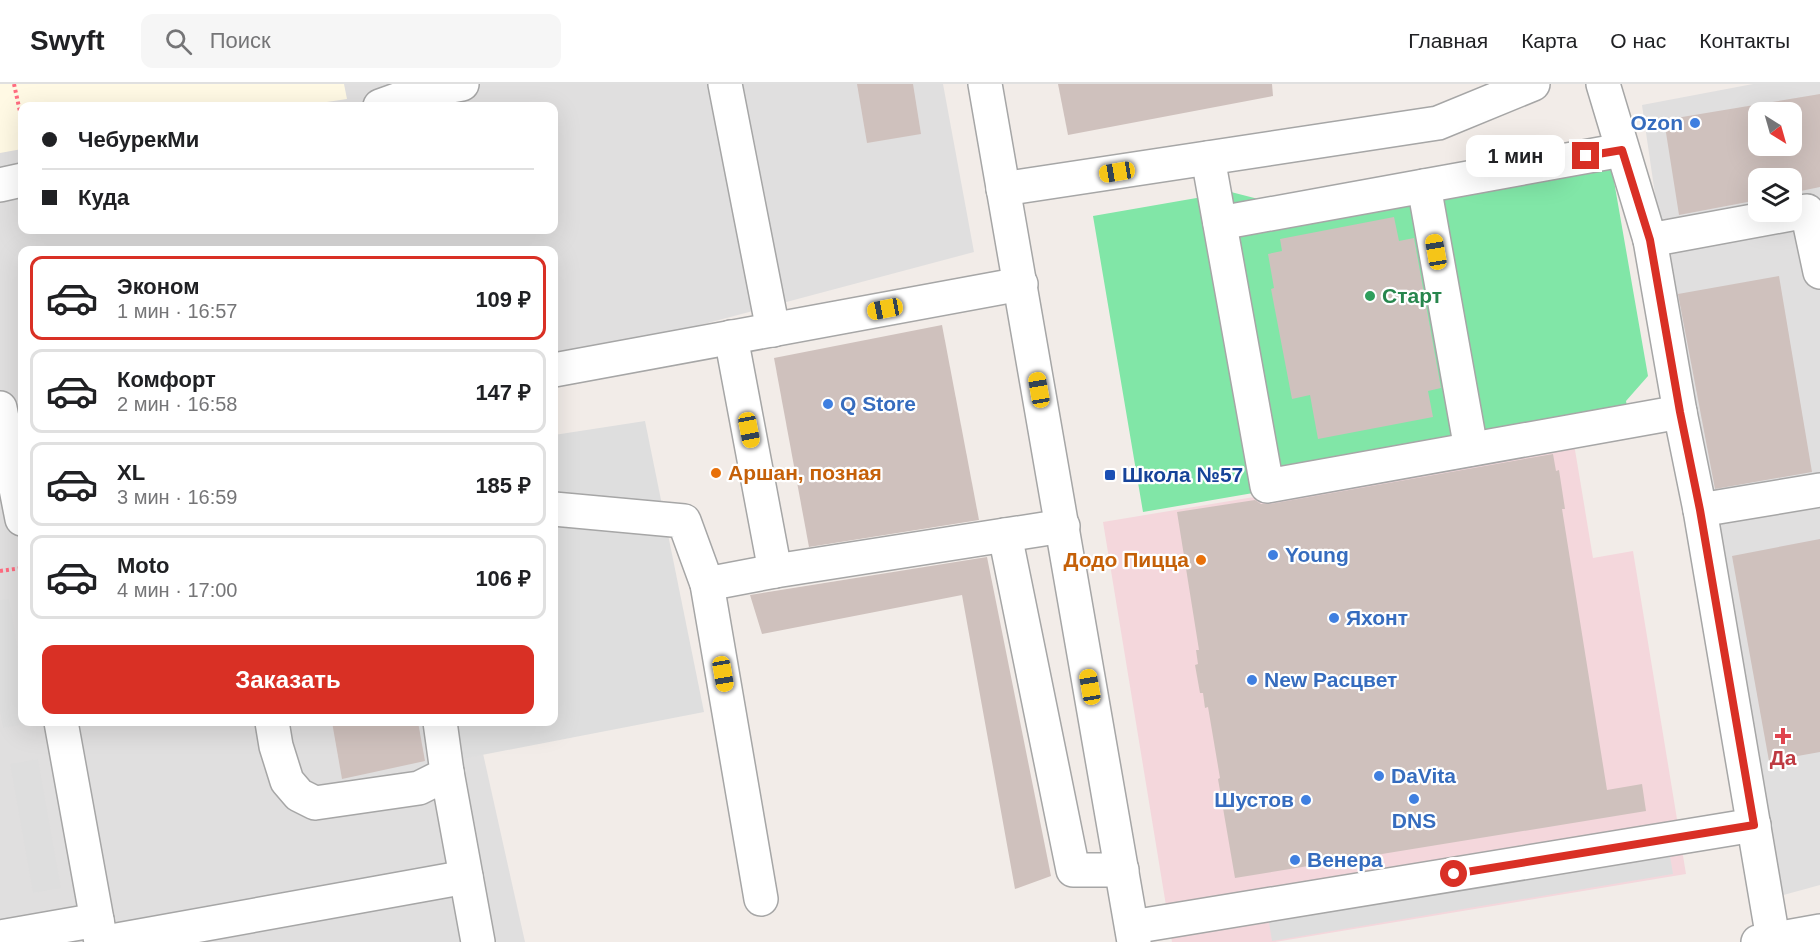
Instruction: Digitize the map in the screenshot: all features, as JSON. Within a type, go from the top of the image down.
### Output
[{"type":"street","points":[[392,102],[419,92],[462,84]]},
{"type":"street","points":[[725,84],[773,330]]},
{"type":"street","points":[[985,84],[1133,934],[1754,825]]},
{"type":"street","points":[[1003,189],[1438,123],[1533,84]]},
{"type":"street","points":[[1603,84],[1650,240],[1680,412],[1700,510],[1754,825],[1766,941],[1820,931]]},
{"type":"street","points":[[1220,223],[1622,150]]},
{"type":"street","points":[[1208,158],[1267,486],[1680,412]]},
{"type":"street","points":[[0,185],[18,181]]},
{"type":"street","points":[[1424,186],[1471,449]]},
{"type":"street","points":[[1650,240],[1807,211],[1820,272]]},
{"type":"street","points":[[558,369],[1021,284]]},
{"type":"street","points":[[731,337],[775,571]]},
{"type":"street","points":[[0,408],[18,475]]},
{"type":"street","points":[[1700,510],[1820,490]]},
{"type":"street","points":[[558,509],[684,521],[707,584],[761,899]]},
{"type":"street","points":[[707,584],[775,571],[1063,526]]},
{"type":"street","points":[[1005,535],[1073,870],[1122,870]]},
{"type":"street","points":[[62,726],[101,935]]},
{"type":"street","points":[[273,726],[276,746],[287,781],[299,795],[315,803],[419,788],[447,772]]},
{"type":"street","points":[[441,726],[478,942]]},
{"type":"street","points":[[0,937],[101,935],[466,877]]},
{"type":"path","points":[[14,84],[18,102]]},
{"type":"path","points":[[0,571],[18,569]]},
{"type":"shaded area","points":[[0,84],[943,84],[974,252],[558,363],[558,246],[18,246],[18,726],[477,726],[525,942],[0,942]]},
{"type":"shaded area","points":[[0,84],[344,84],[347,99],[327,102],[18,102],[18,150],[0,153]]},
{"type":"shaded area","points":[[1753,84],[1820,84],[1820,885],[1758,902],[1642,105]]},
{"type":"shaded area","points":[[645,421],[704,712],[456,760],[451,726],[558,726],[558,434]]},
{"type":"shaded area","points":[[1574,444],[1593,558],[1633,551],[1686,874],[1275,942],[1172,942],[1103,522]]},
{"type":"shaded area","points":[[9,599],[18,652],[18,725],[3,728],[0,710],[0,600]]},
{"type":"shaded area","points":[[38,759],[61,888],[33,893],[10,764]]},
{"type":"shaded area","points":[[1669,850],[1673,874],[1272,941],[1268,917]]},
{"type":"green space","name":"Старт","points":[[1607,141],[1648,376],[1626,401],[1631,428],[1143,512],[1093,216],[1231,192],[1266,201]]},
{"type":"building","points":[[857,84],[913,84],[921,134],[867,143]]},
{"type":"building","points":[[1058,84],[1272,84],[1273,96],[1068,135]]},
{"type":"building","points":[[1820,94],[1820,187],[1802,191],[1802,168],[1748,168],[1748,202],[1679,215],[1664,120],[1748,106],[1748,156],[1802,156],[1802,102],[1772,102]]},
{"type":"building","points":[[1394,217],[1399,241],[1414,238],[1441,388],[1428,391],[1433,417],[1318,439],[1310,395],[1292,399],[1271,289],[1274,288],[1268,254],[1282,251],[1280,239]]},
{"type":"building","points":[[1779,276],[1812,472],[1715,489],[1678,294]]},
{"type":"building","points":[[942,325],[979,520],[809,547],[774,358]]},
{"type":"building","points":[[1553,454],[1556,471],[1559,470],[1565,509],[1562,509],[1607,790],[1642,784],[1646,811],[1235,878],[1208,707],[1205,708],[1203,693],[1200,693],[1195,665],[1198,664],[1196,650],[1199,650],[1177,512],[1255,500],[1261,504],[1270,504]]},
{"type":"building","points":[[1820,539],[1820,752],[1769,761],[1732,556]]},
{"type":"building","points":[[987,557],[1051,876],[1015,889],[962,595],[762,634],[750,595]]},
{"type":"building","points":[[333,726],[419,726],[425,761],[342,779]]},
{"type":"place","name":"Ozon","points":[[1695,123]]},
{"type":"place","name":"Старт","points":[[1370,296]]},
{"type":"place","name":"Q Store","points":[[828,404]]},
{"type":"place","name":"Аршан, позная","points":[[716,473]]},
{"type":"place","name":"Школа №57","points":[[1110,475]]},
{"type":"place","name":"Young","points":[[1273,555]]},
{"type":"place","name":"Додо Пицца","points":[[1201,560]]},
{"type":"place","name":"Яхонт","points":[[1334,618]]},
{"type":"place","name":"New Расцвет","points":[[1252,680]]},
{"type":"place","name":"Да","points":[[1783,736]]},
{"type":"place","name":"DaVita","points":[[1379,776]]},
{"type":"place","name":"DNS","points":[[1414,799]]},
{"type":"place","name":"Шустов","points":[[1306,800]]},
{"type":"place","name":"Венера","points":[[1295,860]]},
{"type":"route","points":[[1454,874],[1754,825],[1700,510],[1680,412],[1650,240],[1622,150],[1586,156]]}]
